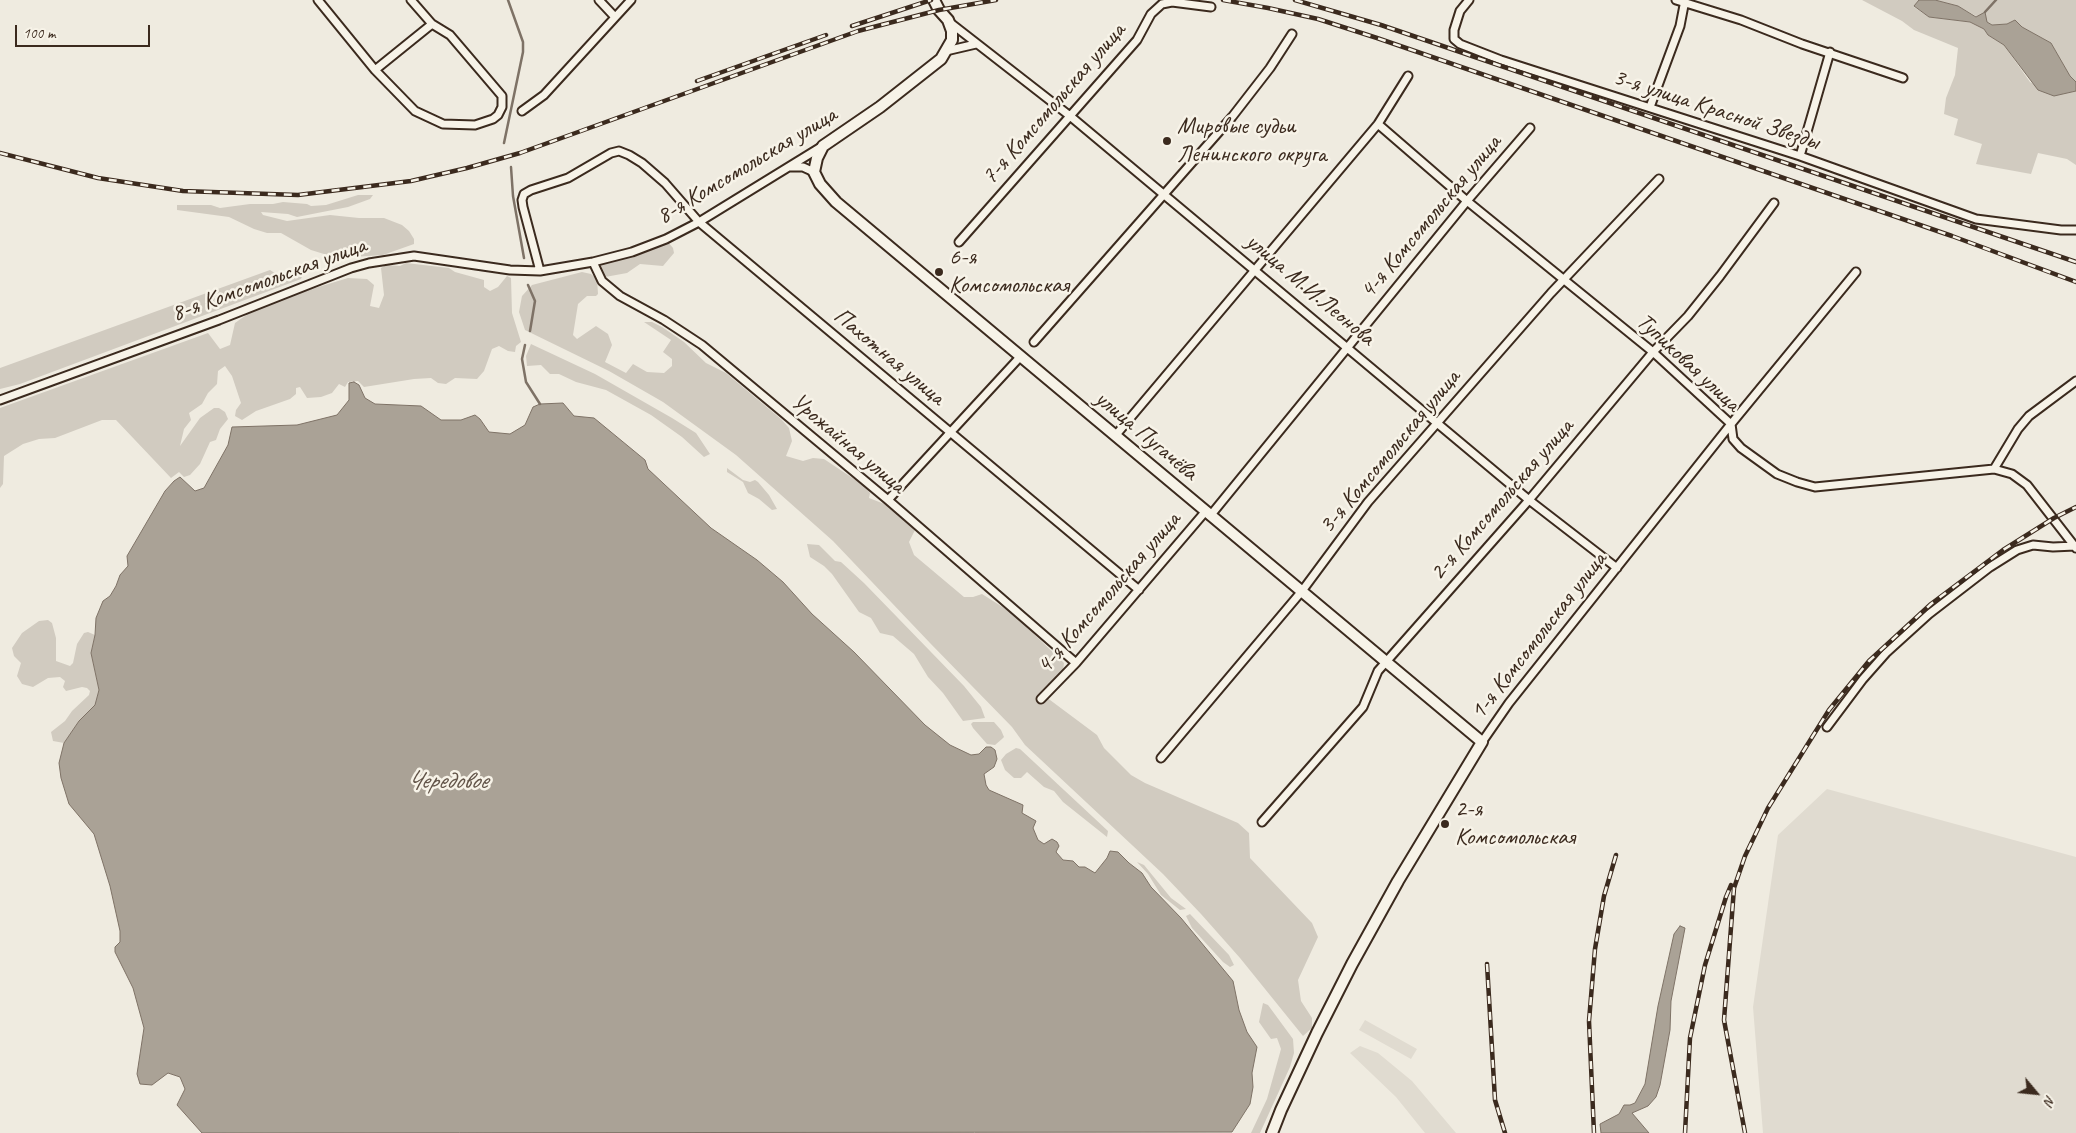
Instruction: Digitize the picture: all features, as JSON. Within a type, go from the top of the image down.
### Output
[{"type":"main road","name":"улица М.И.Леонова","points":[[936,5],[948,20]]},
{"type":"main road","points":[[936,5],[945,30],[946,51]]},
{"type":"main road","points":[[946,51],[952,40],[952,31],[948,20]]},
{"type":"main road","name":"8-я Комсомольская улица","points":[[824,146],[880,107],[933,66],[946,51]]},
{"type":"main road","points":[[814,172],[817,158],[824,146]]},
{"type":"main road","name":"улица Пугачёва","points":[[814,172],[820,184],[836,202],[1482,742]]},
{"type":"main road","name":"1-я Комсомольская улица","points":[[1272,1133],[1317,1033],[1352,964],[1398,881],[1482,742]]},
{"type":"street","points":[[318,0],[374,70],[415,111],[443,124],[475,125],[493,120],[502,107],[502,96],[450,35],[432,24],[411,0]]},
{"type":"street","points":[[599,0],[614,16]]},
{"type":"street","points":[[522,112],[544,95],[614,16],[631,0]]},
{"type":"street","name":"3-я улица Красной Звезды","points":[[1469,0],[1460,11],[1454,30],[1454,39],[1460,44],[1485,54],[1800,156],[1976,219],[2061,230],[2076,230]]},
{"type":"street","points":[[1676,0],[1685,1],[1741,20],[1903,78]]},
{"type":"street","points":[[1650,107],[1680,26],[1685,1]]},
{"type":"street","name":"7-я Комсомольская улица","points":[[959,242],[1136,40],[1151,14],[1162,4],[1172,2],[1211,7]]},
{"type":"street","name":"улица М.И.Леонова","points":[[948,20],[976,44],[1070,116],[1529,500],[1617,568]]},
{"type":"street","points":[[374,70],[432,24]]},
{"type":"street","points":[[1034,342],[1232,117],[1270,68],[1292,34]]},
{"type":"street","points":[[946,51],[976,44]]},
{"type":"street","points":[[1800,156],[1830,52]]},
{"type":"street","points":[[1115,436],[1378,124],[1408,76]]},
{"type":"street","name":"Тупиковая улица","points":[[1378,124],[1467,201],[1653,352],[1731,424],[1733,438],[1741,448],[1777,474],[1815,487],[1994,469],[2012,474],[2027,485],[2075,547]]},
{"type":"street","name":"4-я Комсомольская улица","points":[[1041,699],[1076,663],[1208,514],[1467,201],[1530,128]]},
{"type":"street","name":"8-я Комсомольская улица","points":[[0,400],[219,320],[351,268],[369,263],[414,256],[510,270],[540,271],[594,262],[666,240],[824,146]]},
{"type":"street","name":"Пахотная улица","points":[[540,271],[523,207],[522,200],[524,194],[568,178],[588,165],[619,151],[642,163],[657,176],[699,222],[1139,590]]},
{"type":"street","points":[[790,167],[803,167],[814,172]]},
{"type":"street","name":"3-я Комсомольская улица","points":[[1161,758],[1302,591],[1368,502],[1544,300],[1659,179]]},
{"type":"street","name":"2-я Комсомольская улица","points":[[1262,822],[1362,707],[1370,694],[1374,680],[1387,662],[1529,500],[1653,352],[1688,316],[1774,203]]},
{"type":"street","name":"Урожайная улица","points":[[594,262],[602,281],[620,296],[664,320],[702,345],[888,500],[1076,663]]},
{"type":"street","name":"1-я Комсомольская улица","points":[[1482,742],[1509,703],[1731,424],[1856,272]]},
{"type":"street","points":[[888,500],[1020,357]]},
{"type":"street","points":[[1994,469],[2018,429],[2029,416],[2076,381]]},
{"type":"street","points":[[1826,727],[1862,679],[1886,653],[1929,614],[1990,567],[2017,550],[2033,545],[2075,547]]},
{"type":"shaded area","points":[[1862,0],[1919,0],[1914,7],[1929,17],[1970,22],[1984,29],[1988,35],[2004,45],[2030,82],[2054,95],[2076,91],[2076,165],[2067,159],[2038,153],[2031,174],[1976,164],[1982,144],[1954,135],[1958,119],[1944,114],[1946,98],[1955,75],[1958,48],[1914,30],[1902,21]]},
{"type":"shaded area","points":[[1935,0],[2076,0],[2076,82],[2070,76],[2051,43],[2022,27],[2015,20],[2007,24],[1992,25],[1958,6]]},
{"type":"shaded area","points":[[358,195],[373,195],[370,199],[348,207],[297,217],[288,214],[261,212],[263,215],[287,221],[330,215],[384,218],[402,225],[409,231],[414,239],[414,244],[383,255],[337,258],[311,250],[281,233],[267,233],[254,229],[229,217],[177,210],[177,205],[211,205],[220,208],[283,202],[311,206],[326,205]]},
{"type":"shaded area","points":[[668,242],[673,248],[674,253],[663,266],[640,264],[627,273],[605,277],[600,272],[599,267],[602,264],[654,249]]},
{"type":"shaded area","points":[[406,263],[449,268],[455,272],[484,280],[484,287],[490,291],[498,287],[507,276],[511,278],[512,313],[521,342],[516,346],[515,352],[508,351],[499,346],[492,349],[484,371],[477,379],[455,378],[446,384],[438,383],[431,378],[414,379],[364,387],[358,381],[348,382],[345,387],[339,384],[332,393],[321,397],[307,398],[300,387],[296,388],[296,394],[290,399],[256,411],[242,420],[235,416],[236,410],[241,403],[232,376],[225,366],[218,371],[217,384],[208,393],[202,404],[189,413],[191,420],[184,429],[180,446],[200,418],[214,408],[219,408],[225,412],[228,419],[220,429],[216,440],[210,442],[200,464],[190,475],[184,477],[179,472],[171,478],[116,420],[102,420],[55,438],[39,439],[23,444],[4,456],[3,484],[0,488],[0,408],[208,333],[220,349],[230,345],[235,323],[252,311],[262,308],[269,302],[348,278],[367,279],[374,285],[370,306],[379,308],[384,295],[381,268],[386,265],[400,266]]},
{"type":"shaded area","points":[[300,266],[304,272],[301,279],[20,384],[0,389],[0,368],[270,270],[278,275],[288,274]]},
{"type":"shaded area","points":[[582,272],[591,274],[597,279],[598,294],[596,296],[587,296],[578,304],[573,335],[577,339],[596,326],[608,334],[612,345],[605,362],[626,373],[633,364],[647,372],[664,373],[672,366],[672,359],[663,352],[671,340],[644,322],[652,322],[662,327],[684,342],[706,363],[726,373],[781,419],[789,428],[792,441],[786,456],[803,461],[813,458],[824,459],[863,485],[870,493],[869,498],[887,505],[915,530],[909,542],[914,555],[964,597],[982,594],[1012,613],[1064,663],[1063,670],[1042,694],[1097,735],[1104,748],[1131,775],[1145,783],[1238,823],[1249,833],[1250,858],[1312,923],[1318,937],[1298,980],[1301,1001],[1312,1018],[1312,1028],[1303,1036],[1240,958],[1201,914],[1163,874],[1025,745],[1012,727],[833,541],[736,455],[663,402],[609,371],[525,330],[519,312],[522,296],[532,285]]},
{"type":"shaded area","points":[[531,344],[595,374],[672,418],[696,433],[710,454],[704,457],[682,437],[651,415],[606,390],[576,382],[559,374],[550,374],[541,365],[527,366],[526,356]]},
{"type":"shaded area","points":[[727,468],[743,480],[750,482],[755,480],[758,482],[769,495],[777,509],[772,510],[748,493],[743,482],[727,472]]},
{"type":"shaded area","points":[[807,544],[819,545],[835,561],[841,562],[864,583],[964,686],[981,707],[985,718],[963,721],[943,693],[928,677],[914,654],[893,636],[880,633],[871,618],[859,612],[832,574],[810,557]]},
{"type":"shaded area","points":[[48,620],[52,623],[56,638],[56,661],[70,666],[73,663],[77,644],[84,633],[88,632],[95,635],[91,653],[99,690],[95,706],[79,721],[64,743],[53,741],[51,732],[65,721],[72,711],[89,695],[90,691],[82,687],[66,691],[63,687],[65,681],[60,677],[48,678],[33,687],[22,684],[17,676],[21,663],[14,656],[12,648],[22,633],[39,621]]},
{"type":"shaded area","points":[[973,722],[994,722],[1004,737],[995,745],[987,744],[973,728],[971,724]]},
{"type":"shaded area","points":[[1016,748],[1020,749],[1108,831],[1107,837],[1063,802],[1054,791],[1044,787],[1027,772],[1021,778],[1014,778],[1005,770],[1001,760],[1006,754]]},
{"type":"shaded area","points":[[1827,789],[2076,857],[2076,1133],[1763,1133],[1753,1007],[1778,835]]},
{"type":"shaded area","points":[[1137,862],[1144,865],[1171,898],[1186,909],[1180,910],[1161,895],[1148,874]]},
{"type":"shaded area","points":[[1190,914],[1229,955],[1234,965],[1230,967],[1223,962],[1192,928],[1186,916]]},
{"type":"shaded area","points":[[1263,1003],[1268,1005],[1293,1039],[1294,1053],[1290,1067],[1260,1133],[1251,1133],[1267,1099],[1281,1049],[1277,1038],[1271,1039],[1259,1022]]},
{"type":"shaded area","points":[[1365,1020],[1417,1049],[1411,1059],[1359,1030]]},
{"type":"shaded area","points":[[1360,1046],[1378,1053],[1412,1081],[1456,1133],[1425,1133],[1396,1097],[1350,1053]]},
{"type":"water","points":[[1919,0],[1935,0],[1958,6],[1976,17],[1985,12],[1987,22],[1992,25],[2007,24],[2015,20],[2022,27],[2051,43],[2070,76],[2076,82],[2076,91],[2054,96],[2038,90],[2004,45],[1988,35],[1984,29],[1970,22],[1929,17],[1914,6]]},
{"type":"water","name":"Чередовое","points":[[354,382],[359,385],[365,398],[375,404],[421,406],[441,420],[461,420],[475,415],[489,432],[510,434],[525,425],[533,407],[540,404],[563,403],[574,416],[594,418],[645,460],[648,469],[711,528],[757,560],[783,582],[812,614],[854,652],[925,725],[950,745],[971,755],[979,754],[986,747],[991,747],[995,750],[997,759],[994,767],[984,774],[986,785],[989,790],[1023,805],[1022,813],[1036,821],[1033,828],[1038,840],[1044,844],[1052,839],[1057,842],[1059,846],[1056,852],[1063,860],[1073,861],[1079,867],[1085,867],[1095,873],[1110,851],[1118,852],[1142,873],[1151,887],[1181,918],[1233,981],[1239,1010],[1247,1032],[1257,1047],[1252,1073],[1253,1087],[1250,1104],[1232,1132],[202,1133],[177,1105],[185,1089],[180,1077],[168,1073],[152,1085],[140,1084],[137,1074],[144,1028],[133,988],[115,952],[115,947],[120,942],[120,931],[110,886],[94,834],[69,804],[61,778],[59,763],[64,743],[79,721],[95,705],[99,690],[91,653],[96,618],[103,601],[110,596],[120,575],[128,566],[127,556],[165,491],[180,477],[195,491],[204,488],[228,445],[232,427],[297,425],[337,415],[349,400],[349,383]]},
{"type":"water","points":[[1680,926],[1685,928],[1671,1001],[1670,1030],[1660,1085],[1656,1097],[1648,1106],[1632,1113],[1649,1133],[1601,1133],[1600,1124],[1619,1114],[1624,1105],[1635,1103],[1645,1084],[1658,1006],[1674,934]]},
{"type":"waterway","points":[[504,143],[523,52],[523,42],[508,0]]},
{"type":"waterway","points":[[1985,12],[1996,0]]},
{"type":"waterway","points":[[511,167],[513,196],[524,258]]},
{"type":"waterway","points":[[528,285],[535,301],[530,331]]},
{"type":"waterway","points":[[525,345],[522,359],[526,382],[540,404]]},
{"type":"railway","points":[[852,26],[931,0]]},
{"type":"railway","points":[[0,153],[98,178],[183,191],[298,195],[411,181],[520,153],[858,31],[939,10],[996,0]]},
{"type":"railway","points":[[1223,0],[1318,19],[1377,38],[1952,236],[2076,282]]},
{"type":"railway","points":[[1295,0],[1381,25],[2076,262]]},
{"type":"railway","points":[[697,81],[826,35]]},
{"type":"railway","points":[[1745,1133],[1724,1020],[1734,888],[1745,856],[1768,808],[1829,710],[1869,661],[1931,604],[2003,550],[2054,518],[2076,507]]},
{"type":"railway","points":[[1594,1133],[1589,1021],[1595,949],[1604,896],[1616,855]]},
{"type":"railway","points":[[1685,1133],[1690,1038],[1705,965],[1731,885]]},
{"type":"railway","points":[[1487,964],[1495,1100],[1505,1133]]},
{"type":"place","name":"Мировые судьи Ленинского округа","points":[[1167,141]]},
{"type":"place","name":"6-я Комсомольская","points":[[939,272]]},
{"type":"place","name":"2-я Комсомольская","points":[[1445,824]]}]
